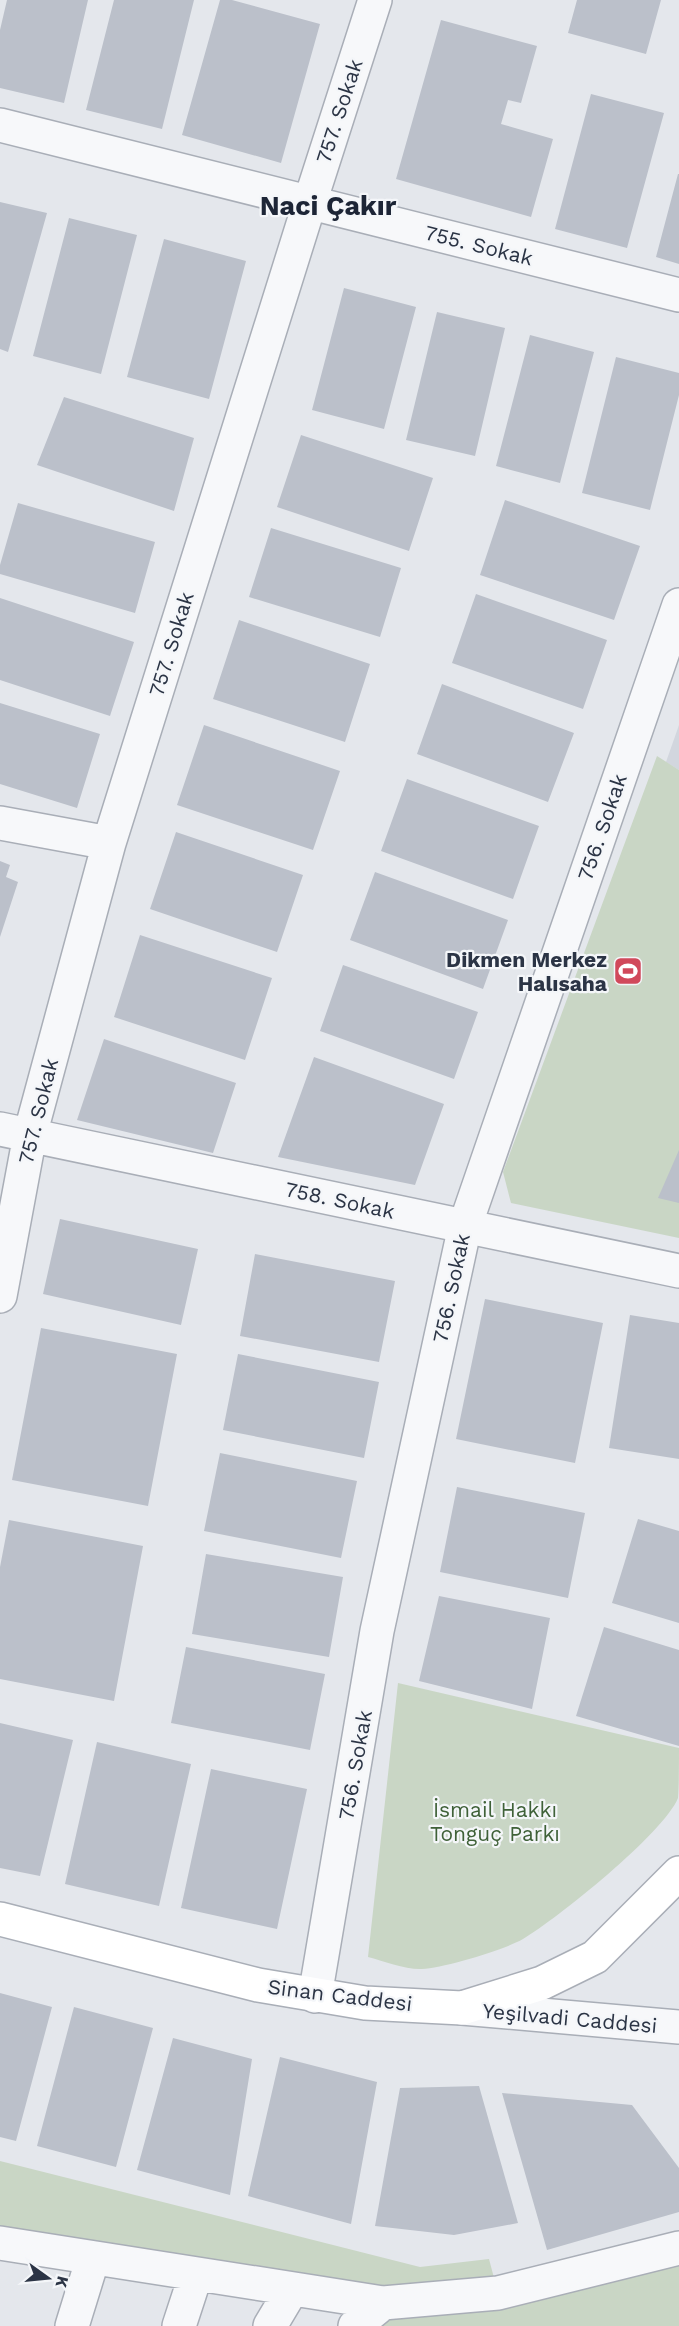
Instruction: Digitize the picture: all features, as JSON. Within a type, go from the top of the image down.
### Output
[{"type":"main road","name":"Sinan Caddesi","points":[[0,1919],[258,1985],[315,1996],[365,2003],[462,2008],[543,1983],[595,1957],[677,1881]]},
{"type":"street","name":"757. Sokak","points":[[0,1296],[15,1132],[109,843],[375,0]]},
{"type":"street","name":"755. Sokak","points":[[0,125],[679,295]]},
{"type":"street","name":"756. Sokak","points":[[315,1996],[377,1631],[465,1226],[679,605]]},
{"type":"street","points":[[0,823],[109,843]]},
{"type":"street","name":"758. Sokak","points":[[15,1132],[679,1270]]},
{"type":"street","name":"Yeşilvadi Caddesi","points":[[462,2008],[679,2027]]},
{"type":"street","points":[[0,2243],[383,2303],[498,2293],[679,2248]]},
{"type":"street","points":[[72,2326],[93,2258]]},
{"type":"street","points":[[179,2326],[196,2274]]},
{"type":"street","points":[[270,2326],[292,2289]]},
{"type":"street","points":[[355,2326],[383,2303]]},
{"type":"shaded area","points":[[679,725],[679,770],[666,762]]},
{"type":"green space","name":"Dikmen Merkez Halısaha","points":[[657,756],[679,770],[679,1238],[511,1203],[503,1172]]},
{"type":"green space","name":"İsmail Hakkı Tonguç Parkı","points":[[398,1683],[679,1748],[678,1798],[669,1813],[632,1853],[583,1895],[523,1939],[473,1958],[422,1969],[402,1967],[368,1957]]},
{"type":"green space","points":[[0,2161],[420,2267],[489,2259],[498,2293],[679,2248],[679,2326],[355,2326],[382,2304],[0,2243]]},
{"type":"building","points":[[7,0],[88,0],[64,103],[0,88],[0,30]]},
{"type":"building","points":[[114,0],[194,0],[162,129],[86,110]]},
{"type":"building","points":[[220,0],[232,0],[320,24],[281,163],[182,135]]},
{"type":"building","points":[[577,0],[661,0],[646,54],[568,33]]},
{"type":"building","points":[[441,20],[537,46],[521,103],[508,100],[501,124],[553,139],[531,217],[396,179]]},
{"type":"building","points":[[591,94],[664,113],[627,248],[555,229]]},
{"type":"building","points":[[679,174],[679,264],[656,257]]},
{"type":"building","points":[[0,202],[47,213],[8,352],[0,349]]},
{"type":"building","points":[[69,218],[137,235],[101,374],[33,356]]},
{"type":"building","points":[[164,239],[246,261],[209,399],[127,377]]},
{"type":"building","points":[[344,288],[416,307],[384,429],[312,410]]},
{"type":"building","points":[[437,312],[505,328],[475,456],[406,440]]},
{"type":"building","points":[[530,335],[594,352],[560,483],[496,466]]},
{"type":"building","points":[[616,357],[679,373],[679,395],[650,510],[582,493]]},
{"type":"building","points":[[64,397],[194,438],[174,511],[37,465]]},
{"type":"building","points":[[301,435],[433,478],[409,551],[277,507]]},
{"type":"building","points":[[505,500],[640,546],[614,620],[480,575]]},
{"type":"building","points":[[18,503],[155,542],[135,613],[0,574],[0,565]]},
{"type":"building","points":[[271,528],[401,568],[380,637],[249,597]]},
{"type":"building","points":[[476,594],[607,640],[583,709],[452,663]]},
{"type":"building","points":[[0,598],[134,642],[110,716],[0,680]]},
{"type":"building","points":[[239,620],[370,664],[345,742],[213,699]]},
{"type":"building","points":[[442,684],[574,733],[548,802],[417,754]]},
{"type":"building","points":[[0,703],[100,734],[77,808],[0,784]]},
{"type":"building","points":[[204,725],[340,771],[313,850],[177,805]]},
{"type":"building","points":[[407,779],[539,826],[513,899],[381,851]]},
{"type":"building","points":[[176,832],[303,875],[277,952],[150,909]]},
{"type":"building","points":[[0,861],[10,865],[6,877],[18,882],[0,937]]},
{"type":"building","points":[[375,872],[508,920],[483,989],[350,940]]},
{"type":"building","points":[[140,935],[272,978],[245,1060],[114,1017]]},
{"type":"building","points":[[343,965],[478,1012],[454,1079],[320,1031]]},
{"type":"building","points":[[104,1039],[236,1083],[213,1153],[77,1120]]},
{"type":"building","points":[[314,1057],[444,1104],[415,1185],[278,1157]]},
{"type":"building","points":[[679,1150],[679,1203],[658,1198]]},
{"type":"building","points":[[60,1219],[198,1249],[181,1325],[43,1294]]},
{"type":"building","points":[[255,1254],[395,1281],[379,1362],[240,1336]]},
{"type":"building","points":[[485,1299],[603,1323],[575,1463],[456,1439]]},
{"type":"building","points":[[630,1315],[679,1323],[679,1459],[609,1448]]},
{"type":"building","points":[[41,1328],[177,1354],[148,1506],[12,1480]]},
{"type":"building","points":[[238,1354],[379,1382],[364,1458],[223,1430]]},
{"type":"building","points":[[220,1453],[357,1481],[341,1558],[204,1531]]},
{"type":"building","points":[[457,1487],[585,1513],[568,1598],[440,1572]]},
{"type":"building","points":[[638,1519],[679,1531],[679,1623],[612,1603]]},
{"type":"building","points":[[9,1520],[143,1546],[114,1701],[0,1679],[0,1567]]},
{"type":"building","points":[[206,1554],[343,1577],[329,1657],[192,1634]]},
{"type":"building","points":[[439,1596],[550,1618],[532,1709],[419,1681]]},
{"type":"building","points":[[604,1627],[679,1650],[679,1746],[576,1716]]},
{"type":"building","points":[[186,1647],[325,1674],[310,1750],[171,1723]]},
{"type":"building","points":[[0,1723],[73,1740],[40,1876],[0,1868]]},
{"type":"building","points":[[97,1742],[191,1764],[159,1906],[65,1884]]},
{"type":"building","points":[[211,1769],[307,1789],[277,1929],[181,1908]]},
{"type":"building","points":[[0,1993],[52,2007],[16,2141],[0,2137]]},
{"type":"building","points":[[74,2007],[153,2028],[116,2167],[37,2146]]},
{"type":"building","points":[[173,2038],[252,2059],[230,2195],[137,2170]]},
{"type":"building","points":[[280,2057],[377,2082],[351,2224],[248,2196]]},
{"type":"building","points":[[479,2086],[518,2223],[454,2235],[375,2226],[400,2088]]},
{"type":"building","points":[[502,2093],[632,2105],[679,2168],[679,2212],[547,2250]]},
{"type":"place","name":"Dikmen Merkez Halısaha","points":[[628,971]]},
{"type":"district","name":"Naci Çakır","points":[[328,206]]}]
